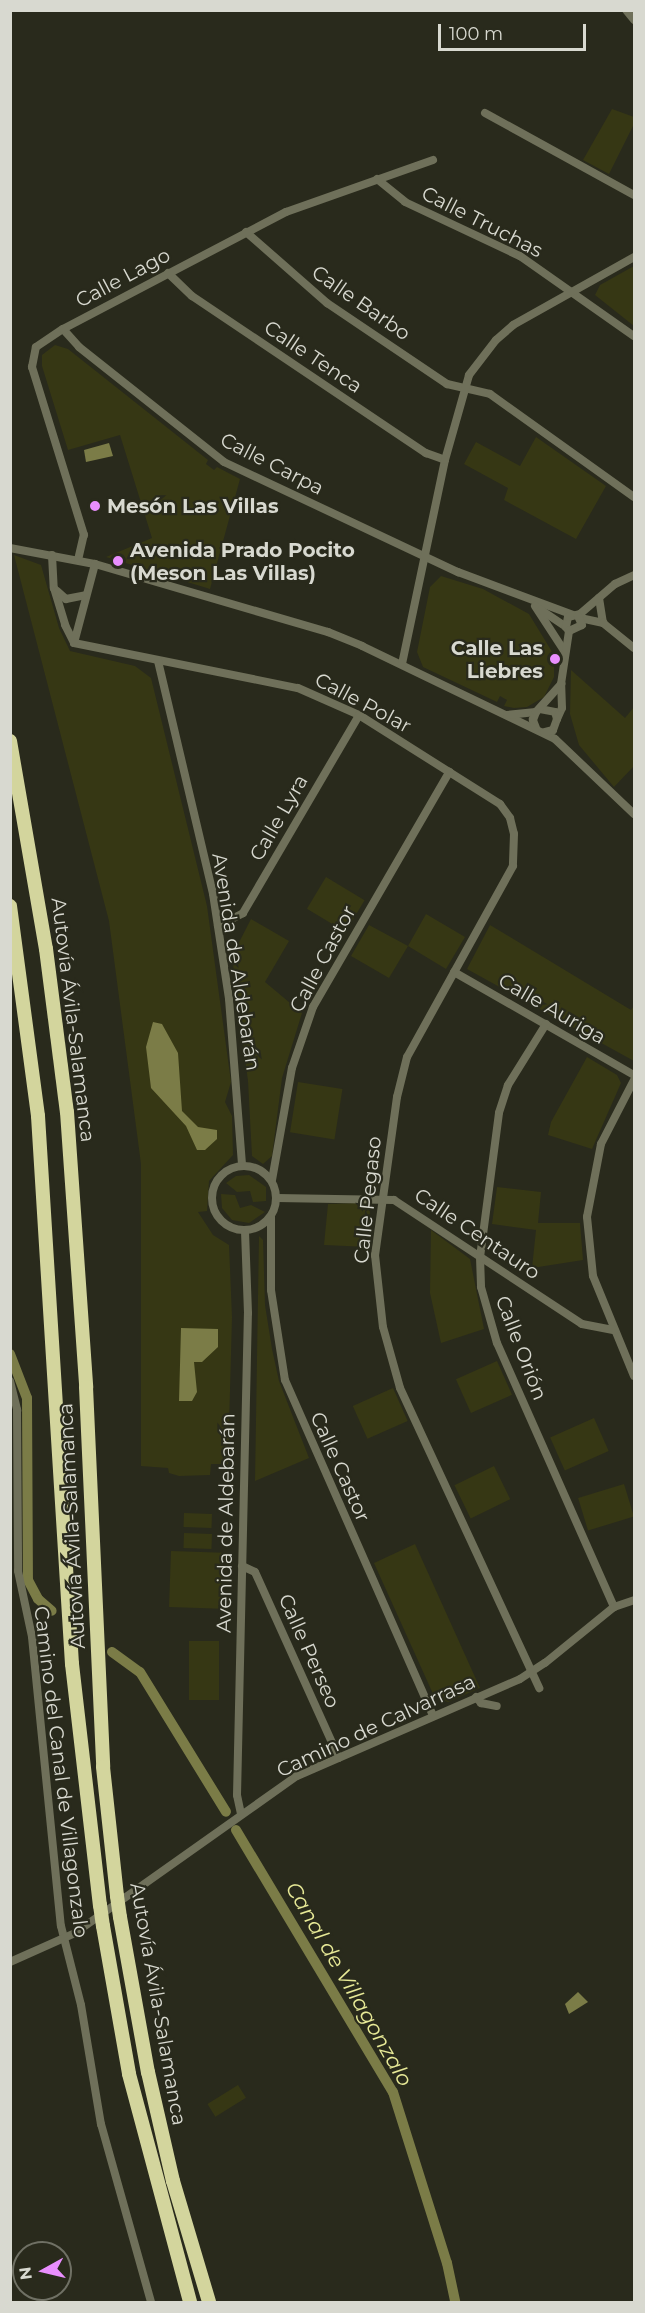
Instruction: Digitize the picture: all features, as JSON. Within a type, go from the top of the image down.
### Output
[{"type":"highway","name":"Autovía Ávila-Salamanca","points":[[10,741],[46,949],[67,1112],[86,1387],[103,1767],[117,1896],[148,2073],[173,2181],[209,2302]]},
{"type":"highway","name":"Autovía Ávila-Salamanca","points":[[10,906],[38,1116],[72,1664],[100,1905],[129,2074],[190,2302]]},
{"type":"street","points":[[626,10],[634,20]]},
{"type":"street","points":[[485,113],[634,195]]},
{"type":"street","name":"Calle Lago","points":[[78,560],[84,535],[32,367],[36,347],[63,329],[286,212],[433,160]]},
{"type":"street","name":"Calle Truchas","points":[[377,179],[405,202],[488,238],[574,291],[634,336]]},
{"type":"street","name":"Calle Barbo","points":[[246,232],[327,303],[447,384],[490,394],[634,497]]},
{"type":"street","points":[[402,664],[427,558],[445,460],[465,389],[481,357],[496,340],[634,257]]},
{"type":"street","name":"Calle Tenca","points":[[168,273],[192,296],[426,453],[445,460]]},
{"type":"street","name":"Calle Carpa","points":[[63,329],[79,347],[224,462],[427,558],[525,599]]},
{"type":"street","points":[[10,548],[95,564],[328,632],[402,664],[539,730],[580,758],[634,814]]},
{"type":"street","points":[[52,555],[54,588],[65,625],[74,643]]},
{"type":"street","points":[[74,643],[95,564]]},
{"type":"street","points":[[539,730],[553,730],[562,708],[561,684],[568,629],[565,621],[577,616],[634,574]]},
{"type":"street","points":[[54,588],[66,599],[86,595]]},
{"type":"street","points":[[599,598],[603,623]]},
{"type":"street","points":[[525,599],[568,629],[579,629],[577,616]]},
{"type":"street","points":[[525,599],[603,623],[634,648]]},
{"type":"street","points":[[535,606],[565,652]]},
{"type":"street","name":"Calle Polar","points":[[74,643],[158,661],[265,678],[298,687],[359,715],[500,804],[510,818]]},
{"type":"street","name":"Avenida de Aldebarán","points":[[158,661],[218,926],[237,1077],[242,1165]]},
{"type":"street","points":[[539,730],[533,720],[538,710],[561,684]]},
{"type":"street","points":[[505,715],[538,710],[555,712],[557,720]]},
{"type":"street","name":"Calle Lyra","points":[[218,926],[243,913],[359,715]]},
{"type":"street","name":"Calle Castor","points":[[272,1180],[292,1068],[313,1008],[449,772]]},
{"type":"street","name":"Calle Pegaso","points":[[510,818],[514,834],[513,866],[407,1058],[397,1097],[375,1255],[390,1361],[539,1688]]},
{"type":"street","name":"Calle Auriga","points":[[454,972],[634,1075]]},
{"type":"street","name":"Calle Orión","points":[[546,1024],[508,1085],[500,1113],[480,1257],[481,1287],[497,1343],[614,1607]]},
{"type":"street","points":[[634,1080],[601,1144],[587,1217],[593,1276],[634,1377]]},
{"type":"street","points":[[242,1165],[259,1168],[272,1180],[277,1198],[271,1217],[259,1227],[245,1231],[228,1227],[216,1215],[212,1198],[220,1176],[242,1165]]},
{"type":"street","name":"Calle Centauro","points":[[277,1198],[381,1199],[406,1205],[582,1324],[614,1330]]},
{"type":"street","name":"Calle Castor","points":[[271,1217],[271,1290],[285,1380],[433,1716]]},
{"type":"street","name":"Avenida de Aldebarán","points":[[242,1814],[237,1795],[248,1313],[245,1231]]},
{"type":"street","name":"Camino del Canal de Villagonzalo","points":[[10,1381],[17,1410],[18,1571],[32,1637],[63,1940],[81,2005],[101,2124],[151,2302]]},
{"type":"street","name":"Calle Perseo","points":[[242,1566],[255,1572],[339,1758]]},
{"type":"street","name":"Camino de Calvarrasa","points":[[10,1962],[63,1940],[297,1776],[531,1672],[614,1607],[634,1600]]},
{"type":"street","points":[[476,1697],[481,1703],[497,1706]]},
{"type":"shaded area","points":[[612,109],[634,117],[634,124],[609,174],[583,160]]},
{"type":"shaded area","points":[[634,266],[634,326],[595,295],[600,285]]},
{"type":"shaded area","points":[[55,345],[68,349],[208,460],[206,464],[214,470],[217,467],[240,479],[210,589],[106,557],[152,538],[120,435],[68,450],[42,366],[42,355]]},
{"type":"shaded area","points":[[536,437],[606,486],[576,539],[504,500],[508,488],[464,464],[476,442],[520,466]]},
{"type":"shaded area","points":[[109,443],[113,456],[86,462],[84,450]]},
{"type":"shaded area","points":[[14,555],[41,565],[59,628],[70,651],[135,666],[151,678],[207,906],[231,1082],[225,1102],[232,1116],[233,1155],[209,1181],[207,1211],[198,1212],[213,1235],[229,1245],[232,1317],[228,1464],[211,1464],[210,1475],[179,1476],[169,1473],[168,1468],[141,1466],[141,1164],[109,921]]},
{"type":"shaded area","points":[[441,576],[483,589],[529,614],[554,655],[554,677],[544,697],[527,707],[504,706],[507,700],[500,696],[497,702],[423,667],[417,652],[430,587]]},
{"type":"shaded area","points":[[571,670],[625,718],[634,707],[634,766],[614,787],[579,745],[570,714]]},
{"type":"shaded area","points":[[326,877],[365,900],[346,932],[307,909]]},
{"type":"shaded area","points":[[426,914],[465,937],[446,969],[408,946]]},
{"type":"shaded area","points":[[251,919],[289,941],[265,982],[302,1013],[282,1078],[272,1156],[263,1164],[252,1156],[248,1081],[232,956]]},
{"type":"shaded area","points":[[369,925],[408,946],[389,978],[351,956]]},
{"type":"shaded area","points":[[490,925],[631,1010],[634,1006],[634,1061],[467,969]]},
{"type":"shaded area","points":[[153,1022],[162,1024],[178,1053],[182,1111],[198,1127],[217,1130],[217,1139],[205,1150],[197,1150],[186,1126],[151,1088],[146,1047]]},
{"type":"shaded area","points":[[587,1057],[617,1075],[621,1083],[592,1149],[548,1135],[551,1122]]},
{"type":"shaded area","points":[[298,1082],[342,1089],[334,1139],[290,1132]]},
{"type":"shaded area","points":[[249,1175],[266,1187],[266,1201],[253,1202],[250,1191],[237,1192],[226,1183],[236,1176]]},
{"type":"shaded area","points":[[497,1187],[541,1192],[538,1223],[580,1223],[583,1260],[532,1268],[536,1230],[492,1224]]},
{"type":"shaded area","points":[[221,1194],[235,1195],[240,1208],[251,1205],[265,1212],[249,1223],[232,1220],[222,1208]]},
{"type":"shaded area","points":[[359,1203],[370,1211],[368,1247],[324,1245],[328,1204]]},
{"type":"shaded area","points":[[431,1230],[470,1259],[484,1329],[441,1343],[430,1293]]},
{"type":"shaded area","points":[[259,1236],[263,1240],[265,1305],[279,1381],[309,1458],[255,1481]]},
{"type":"shaded area","points":[[181,1328],[218,1329],[218,1347],[202,1362],[194,1362],[197,1392],[192,1401],[179,1401]]},
{"type":"shaded area","points":[[497,1361],[512,1395],[471,1413],[456,1379]]},
{"type":"shaded area","points":[[393,1388],[408,1421],[367,1439],[353,1406]]},
{"type":"shaded area","points":[[594,1418],[609,1451],[565,1470],[550,1438]]},
{"type":"shaded area","points":[[494,1466],[510,1499],[471,1519],[454,1485]]},
{"type":"shaded area","points":[[624,1484],[634,1517],[588,1531],[578,1498]]},
{"type":"shaded area","points":[[184,1513],[212,1514],[211,1528],[184,1527]]},
{"type":"shaded area","points":[[184,1533],[212,1534],[211,1549],[183,1548]]},
{"type":"shaded area","points":[[415,1544],[480,1688],[448,1702],[434,1696],[374,1563]]},
{"type":"shaded area","points":[[171,1551],[223,1553],[221,1609],[169,1607]]},
{"type":"shaded area","points":[[189,1641],[219,1641],[219,1700],[189,1700]]},
{"type":"shaded area","points":[[578,1992],[588,2002],[569,2014],[565,2004]]},
{"type":"shaded area","points":[[238,2085],[246,2098],[215,2117],[207,2104]]},
{"type":"waterway","name":"Canal de Villagonzalo","points":[[10,1354],[27,1398],[28,1580],[38,1599],[52,1611]]},
{"type":"waterway","name":"Canal de Villagonzalo","points":[[112,1652],[140,1672],[226,1812]]},
{"type":"waterway","name":"Canal de Villagonzalo","points":[[236,1830],[393,2092],[447,2263],[455,2302]]},
{"type":"place","name":"Mesón Las Villas","points":[[95,506]]},
{"type":"place","name":"Avenida Prado Pocito (Meson Las Villas)","points":[[118,561]]},
{"type":"place","name":"Calle Las Liebres","points":[[555,659]]}]
